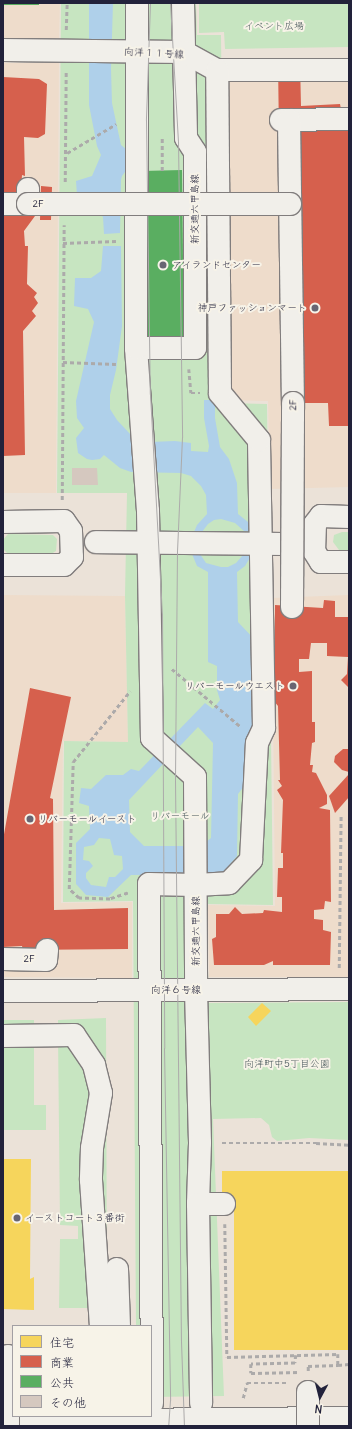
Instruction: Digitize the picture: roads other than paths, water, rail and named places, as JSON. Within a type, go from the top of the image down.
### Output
[{"type":"street","points":[[137,3],[126,51],[136,240],[136,348],[146,477],[149,542]]},
{"type":"street","name":"新交通六甲島線","points":[[136,348],[195,348],[195,152],[186,138],[183,3]]},
{"type":"street","name":"向洋１１号線","points":[[3,50],[184,52],[217,70],[349,70]]},
{"type":"street","points":[[152,1325],[149,884],[195,882],[229,883],[250,860],[257,743],[264,728],[262,543],[259,440],[220,393],[217,70]]},
{"type":"street","name":"2F","points":[[292,607],[293,403],[290,204],[285,120],[349,119]]},
{"type":"street","name":"2F","points":[[3,204],[28,197],[290,204]]},
{"type":"street","points":[[195,294],[219,294]]},
{"type":"street","points":[[349,517],[320,516],[315,524],[314,551],[321,562],[349,562]]},
{"type":"street","points":[[3,522],[64,521],[72,531],[72,557],[64,565],[3,565]]},
{"type":"street","points":[[96,542],[297,544]]},
{"type":"street","name":"新交通六甲島線","points":[[149,542],[152,738],[195,777],[196,990],[200,1143],[198,1204],[201,1403]]},
{"type":"street","name":"2F","points":[[3,959],[46,960],[47,950]]},
{"type":"street","name":"向洋６号線","points":[[3,991],[349,989]]},
{"type":"street","points":[[3,1036],[74,1035],[94,1065],[100,1093],[92,1148],[91,1180],[101,1325]]},
{"type":"street","points":[[198,1204],[224,1204]]},
{"type":"street","points":[[117,1269],[119,1325]]},
{"type":"street","points":[[8,1426],[10,1356]]},
{"type":"street","points":[[303,1382],[308,1426]]},
{"type":"street","points":[[3,1421],[174,1423],[349,1418]]},
{"type":"water","points":[[89,3],[113,3],[111,69],[112,103],[121,145],[132,154],[128,168],[121,180],[120,233],[104,234],[103,217],[101,215],[78,210],[76,181],[92,176],[101,155],[97,146],[89,105]]},
{"type":"water","points":[[103,246],[121,246],[122,326],[116,370],[110,395],[110,409],[117,420],[131,435],[150,442],[175,441],[191,443],[191,451],[208,452],[209,446],[204,418],[204,400],[215,400],[215,418],[220,447],[229,459],[237,483],[238,514],[248,522],[253,532],[244,531],[235,523],[221,519],[214,520],[208,524],[202,532],[194,532],[197,525],[207,514],[206,495],[201,486],[191,476],[181,473],[131,472],[120,468],[104,455],[100,459],[92,460],[87,459],[78,453],[76,438],[84,428],[77,418],[76,401],[94,322],[88,309],[74,306],[75,278],[91,278],[101,271]]},
{"type":"water","points":[[192,554],[200,554],[206,563],[221,567],[228,567],[236,563],[243,555],[251,556],[245,566],[237,572],[238,622],[257,642],[257,721],[245,785],[238,794],[237,856],[222,874],[131,875],[108,897],[86,895],[76,884],[76,843],[90,829],[89,806],[79,803],[81,788],[91,789],[106,775],[123,775],[131,769],[139,771],[205,703],[213,709],[220,700],[217,690],[217,666],[208,662],[208,572],[197,566]],"holes":[[[198,727],[213,743],[211,838],[201,846],[144,846],[130,832],[129,800]],[[99,838],[110,839],[114,855],[122,856],[123,869],[115,877],[109,877],[106,887],[91,885],[86,878],[86,873],[93,866],[89,861],[83,860],[84,847],[94,845]]]},
{"type":"tram line","points":[[150,3],[146,120],[150,394],[162,613],[164,1048],[170,1400],[168,1426]]},
{"type":"tram line","points":[[170,3],[178,141],[182,437],[177,550],[175,780],[181,1341],[184,1426]]},
{"type":"place","name":"アイランドセンター","points":[[163,265]]},
{"type":"place","name":"神戸ファッションマート","points":[[315,308]]},
{"type":"place","name":"リバーモールウエスト","points":[[293,686]]},
{"type":"place","name":"リバーモールイースト","points":[[30,819]]},
{"type":"place","name":"イーストコート３番街","points":[[17,1218]]},
{"type":"park label","name":"イベント広場","points":[[274,26]]},
{"type":"park label","name":"リバーモール","points":[[180,816]]},
{"type":"park label","name":"向洋町中5丁目公園","points":[[287,1064]]}]
